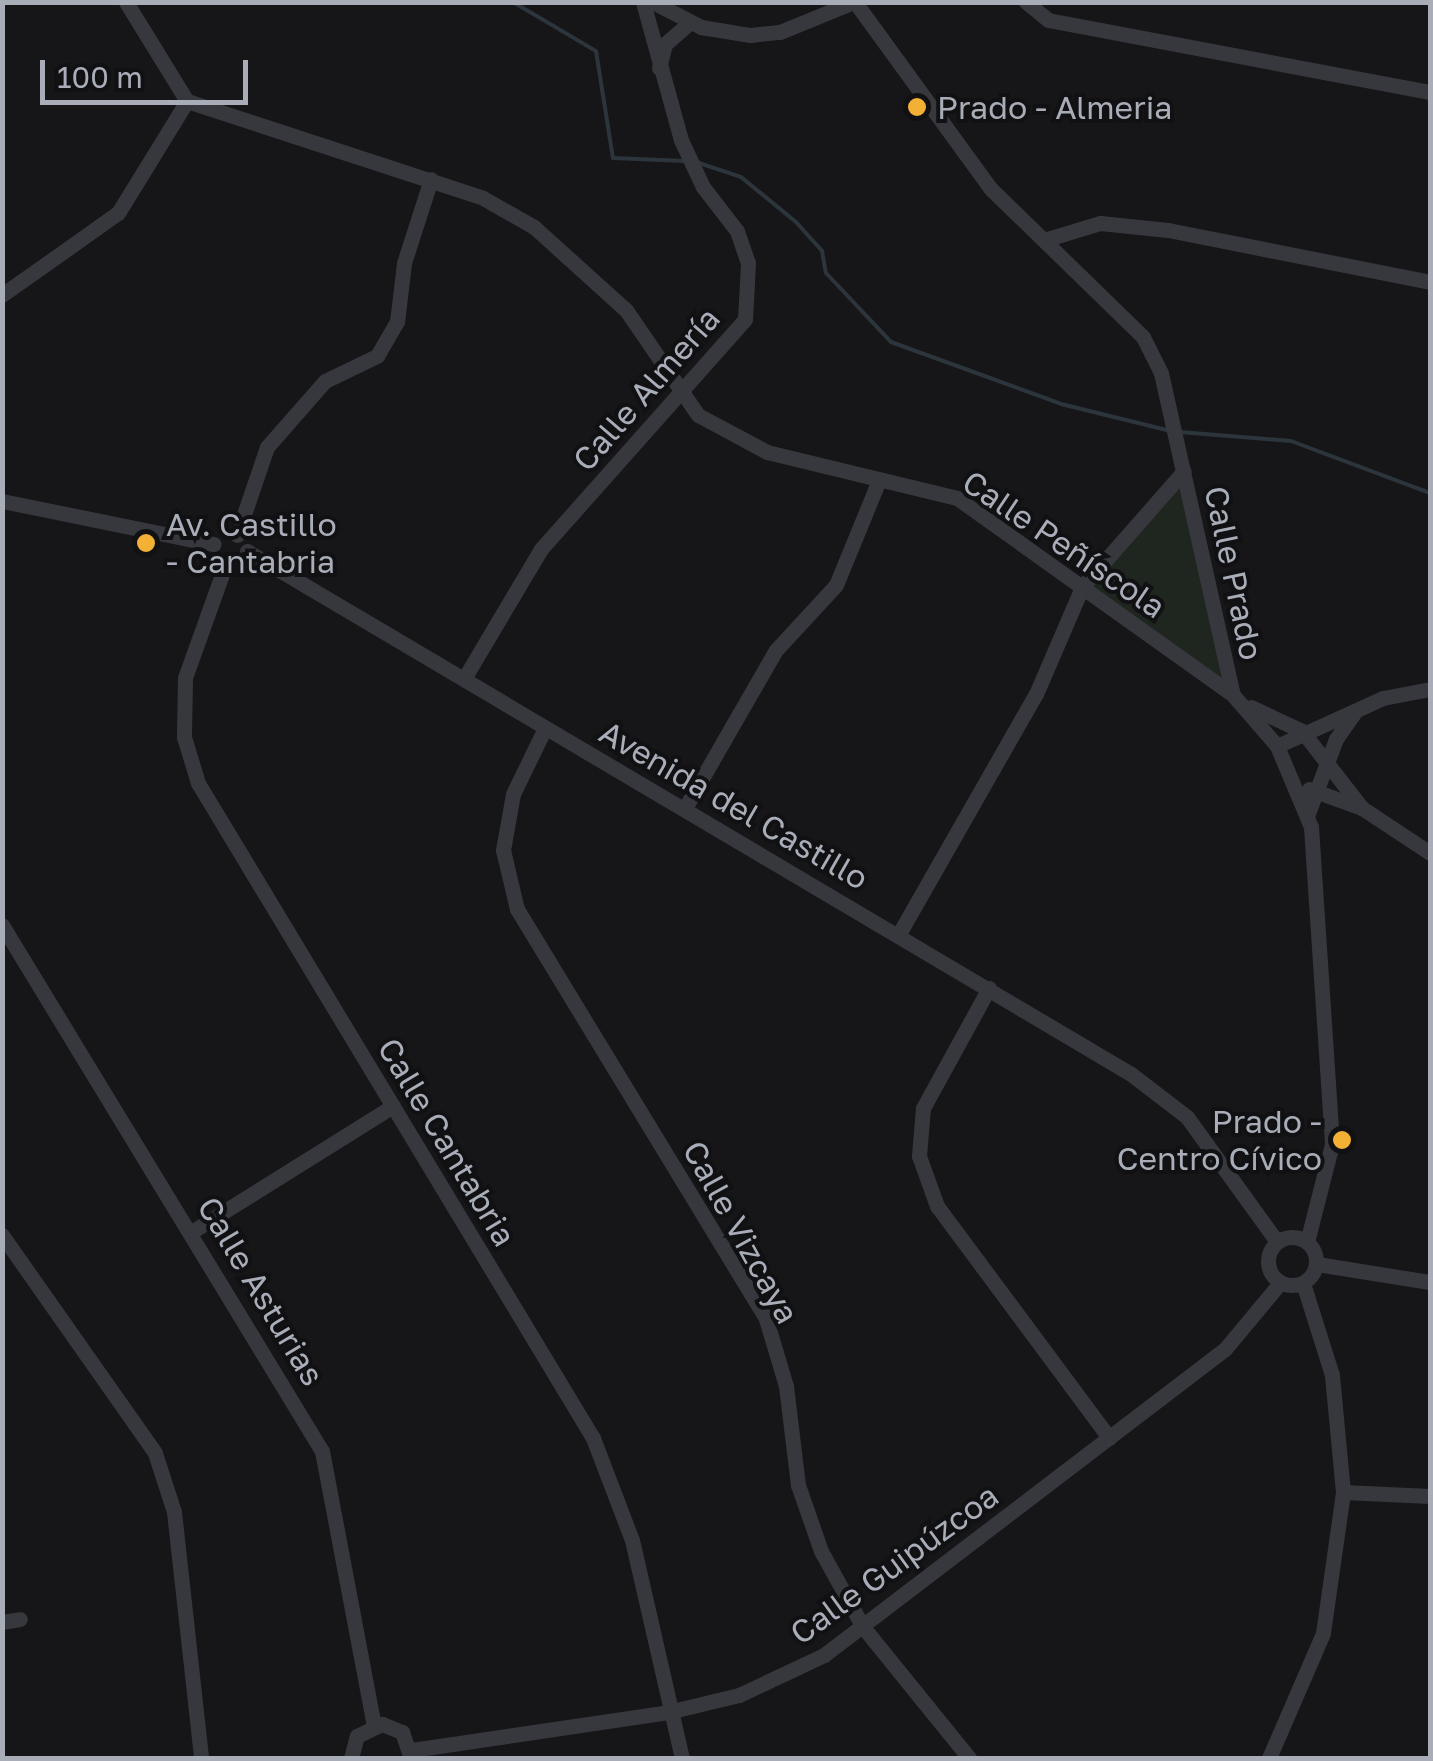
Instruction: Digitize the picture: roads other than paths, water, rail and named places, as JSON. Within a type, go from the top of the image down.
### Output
[{"type":"street","points":[[2,295],[118,213],[187,101],[126,2]]},
{"type":"street","name":"Calle Almería","points":[[465,677],[541,549],[732,340],[750,288],[737,232],[704,187],[681,140],[658,72],[642,2]]},
{"type":"street","points":[[649,30],[670,20],[750,35],[780,32],[854,2]]},
{"type":"street","name":"Calle Prado","points":[[854,2],[991,188],[1143,336],[1170,408],[1239,700],[1277,746],[1307,816],[1326,986],[1332,1144],[1307,1242]]},
{"type":"street","points":[[1026,2],[1048,20],[1430,92]]},
{"type":"street","points":[[649,30],[670,20]]},
{"type":"street","points":[[658,72],[670,20]]},
{"type":"street","name":"Calle Peñíscola","points":[[187,101],[484,198],[586,267],[626,310],[698,415],[768,452],[956,498],[1239,700]]},
{"type":"street","points":[[2,501],[214,544],[236,534],[268,446],[325,381],[377,356],[397,322],[404,263],[430,180]]},
{"type":"street","points":[[1044,240],[1100,223],[1430,282]]},
{"type":"street","points":[[900,932],[1036,694],[1082,587],[1184,471]]},
{"type":"street","points":[[685,808],[776,650],[836,584],[879,480]]},
{"type":"street","points":[[214,544],[214,554],[225,566],[239,564],[247,551],[236,534]]},
{"type":"street","name":"Avenida del Castillo","points":[[247,551],[900,932],[1131,1074],[1187,1117],[1277,1242]]},
{"type":"street","name":"Calle Cantabria","points":[[225,566],[185,678],[189,752],[198,783],[604,1461],[640,1572],[668,1712],[682,1758]]},
{"type":"street","points":[[1277,746],[1302,731],[1356,710],[1430,689]]},
{"type":"street","points":[[1239,700],[1302,731],[1362,808]]},
{"type":"street","points":[[1307,816],[1327,762],[1356,710]]},
{"type":"street","name":"Calle Vizcaya","points":[[545,728],[513,794],[502,850],[518,910],[766,1319],[786,1386],[806,1512],[863,1627],[970,1758]]},
{"type":"street","points":[[1294,781],[1362,808],[1430,853]]},
{"type":"street","name":"Calle Asturias","points":[[2,925],[193,1231],[322,1451],[374,1724]]},
{"type":"street","points":[[989,988],[938,1072],[923,1108],[919,1156],[937,1206],[1109,1438]]},
{"type":"street","points":[[193,1231],[393,1106]]},
{"type":"street","points":[[2,1236],[156,1452],[174,1512],[201,1758]]},
{"type":"street","points":[[1303,1283],[1280,1282],[1268,1263],[1277,1242],[1292,1237],[1307,1242],[1316,1264]]},
{"type":"street","points":[[1316,1264],[1430,1282]]},
{"type":"street","points":[[1303,1283],[1316,1264]]},
{"type":"street","name":"Calle Guipúzcoa","points":[[411,1754],[668,1712],[739,1695],[824,1655],[1224,1348],[1280,1282]]},
{"type":"street","points":[[1269,1758],[1324,1633],[1343,1492],[1332,1375],[1303,1283]]},
{"type":"street","points":[[1343,1492],[1430,1496]]},
{"type":"street","points":[[2,1622],[20,1619]]},
{"type":"street","points":[[351,1758],[357,1736],[374,1724],[402,1732],[411,1754]]},
{"type":"waterway","points":[[513,2],[596,51],[613,158],[685,161]]},
{"type":"waterway","points":[[699,163],[741,177],[796,222],[822,251],[826,273],[891,342],[1061,404],[1171,431]]},
{"type":"waterway","points":[[1180,432],[1291,441],[1430,493]]},
{"type":"place","name":"Prado - Almeria","points":[[917,107]]},
{"type":"place","name":"Av. Castillo - Cantabria","points":[[146,543]]},
{"type":"place","name":"Prado - Centro Cívico","points":[[1342,1140]]}]
